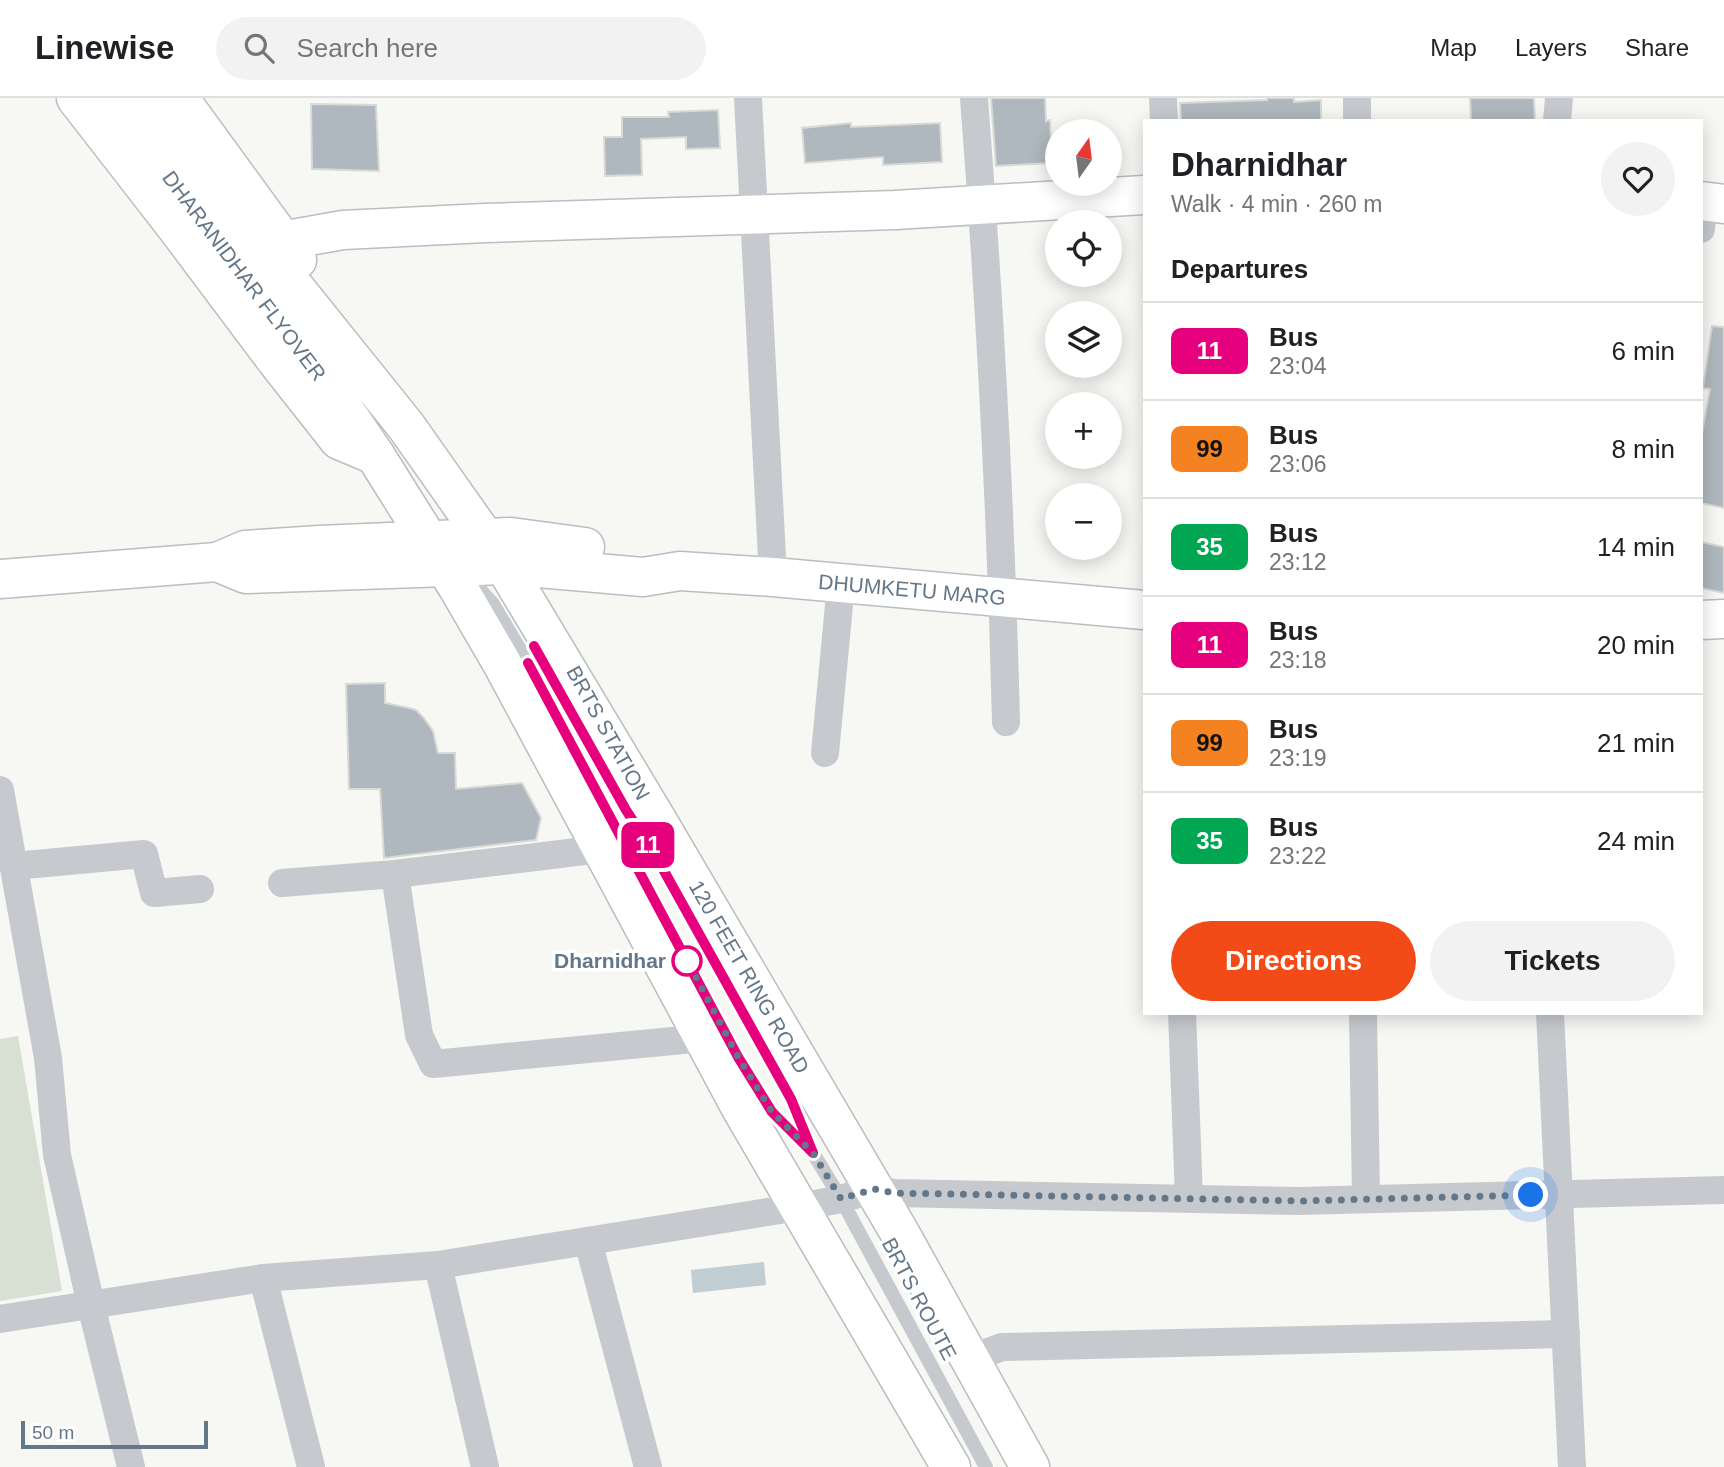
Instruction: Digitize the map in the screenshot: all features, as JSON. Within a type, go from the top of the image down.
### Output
[{"type":"main road","points":[[75,98],[339,440],[375,455]]},
{"type":"main road","name":"DHARANIDHAR FLYOVER","points":[[112,98],[357,396],[406,426]]},
{"type":"main road","name":"DHARANIDHAR FLYOVER","points":[[150,98],[238,217],[357,396],[375,455]]},
{"type":"main road","points":[[179,98],[281,241],[394,381],[406,426]]},
{"type":"main road","points":[[281,241],[343,230],[755,215],[1143,195]]},
{"type":"main road","name":"120 FEET RING ROAD","points":[[406,426],[469,559],[503,665],[742,1110],[951,1467]]},
{"type":"main road","name":"120 FEET RING ROAD","points":[[375,455],[469,559],[657,820],[857,1194],[969,1359],[1030,1467]]},
{"type":"main road","name":"DHUMKETU MARG","points":[[0,579],[217,562],[246,574],[469,559],[511,537],[641,556],[680,571],[1143,610]]},
{"type":"main road","points":[[1703,620],[1724,619]]},
{"type":"street","points":[[748,98],[773,577]]},
{"type":"street","points":[[974,98],[1003,598],[1006,722]]},
{"type":"street","points":[[1163,98],[1164,119]]},
{"type":"street","points":[[1357,98],[1357,119]]},
{"type":"street","points":[[1557,119],[1559,98]]},
{"type":"street","points":[[825,752],[841,583]]},
{"type":"street","points":[[0,790],[48,1058],[57,1155],[131,1467]]},
{"type":"street","points":[[282,883],[395,874],[601,849]]},
{"type":"street","points":[[13,866],[144,854],[154,893],[200,889]]},
{"type":"street","points":[[395,874],[419,1035],[432,1064],[704,1038]]},
{"type":"street","points":[[1182,1015],[1189,1198]]},
{"type":"street","points":[[1363,1015],[1366,1199]]},
{"type":"street","points":[[1550,1015],[1572,1467]]},
{"type":"street","points":[[0,1319],[263,1278],[438,1265],[799,1207],[857,1194],[1299,1201],[1724,1191]]},
{"type":"street","points":[[589,1241],[648,1467]]},
{"type":"street","points":[[438,1265],[485,1467]]},
{"type":"street","points":[[263,1278],[311,1467]]},
{"type":"street","points":[[969,1359],[1002,1347],[1566,1334]]},
{"type":"lane","name":"BRTS STATION","points":[[469,559],[548,669]]},
{"type":"lane","name":"BRTS STATION","points":[[469,559],[528,663],[738,1057],[772,1112],[813,1153]]},
{"type":"lane","name":"BRTS STATION","points":[[580,728],[626,810],[654,853],[791,1099],[813,1153]]},
{"type":"lane","name":"BRTS ROUTE","points":[[813,1153],[857,1194],[986,1467]]},
{"type":"shaded area","points":[[18,1036],[62,1291],[0,1301],[0,1039]]},
{"type":"shaded area","points":[[764,1262],[766,1285],[693,1293],[691,1270]]},
{"type":"building","points":[[991,98],[1045,98],[1045,163],[996,166]]},
{"type":"building","points":[[1470,98],[1534,98],[1535,119],[1471,119]]},
{"type":"building","points":[[1321,100],[1321,119],[1181,119],[1180,103]]},
{"type":"building","points":[[311,104],[376,105],[379,171],[312,169]]},
{"type":"building","points":[[718,110],[720,148],[686,149],[686,137],[641,139],[642,175],[605,176],[604,137],[622,137],[622,117],[669,117],[668,112]]},
{"type":"building","points":[[851,123],[851,127],[940,123],[942,162],[883,165],[883,157],[805,163],[802,128]]},
{"type":"building","points":[[1712,326],[1724,327],[1724,508],[1703,503],[1703,428],[1710,389],[1703,388]]},
{"type":"building","points":[[1703,542],[1724,547],[1724,593],[1703,588]]},
{"type":"building","points":[[385,683],[385,703],[416,710],[433,731],[438,753],[455,753],[456,789],[522,783],[541,818],[536,840],[384,858],[380,789],[349,789],[346,684]]},
{"type":"bus line","name":"11","points":[[528,663],[738,1057],[772,1112],[813,1153],[791,1099],[654,853],[626,810],[534,646]]},
{"type":"place","name":"Dharnidhar","points":[[687,961]]},
{"type":"route","points":[[687,961],[686,958],[738,1057],[772,1112],[813,1153],[841,1199],[874,1189],[894,1193],[1299,1201],[1531,1195]]}]
